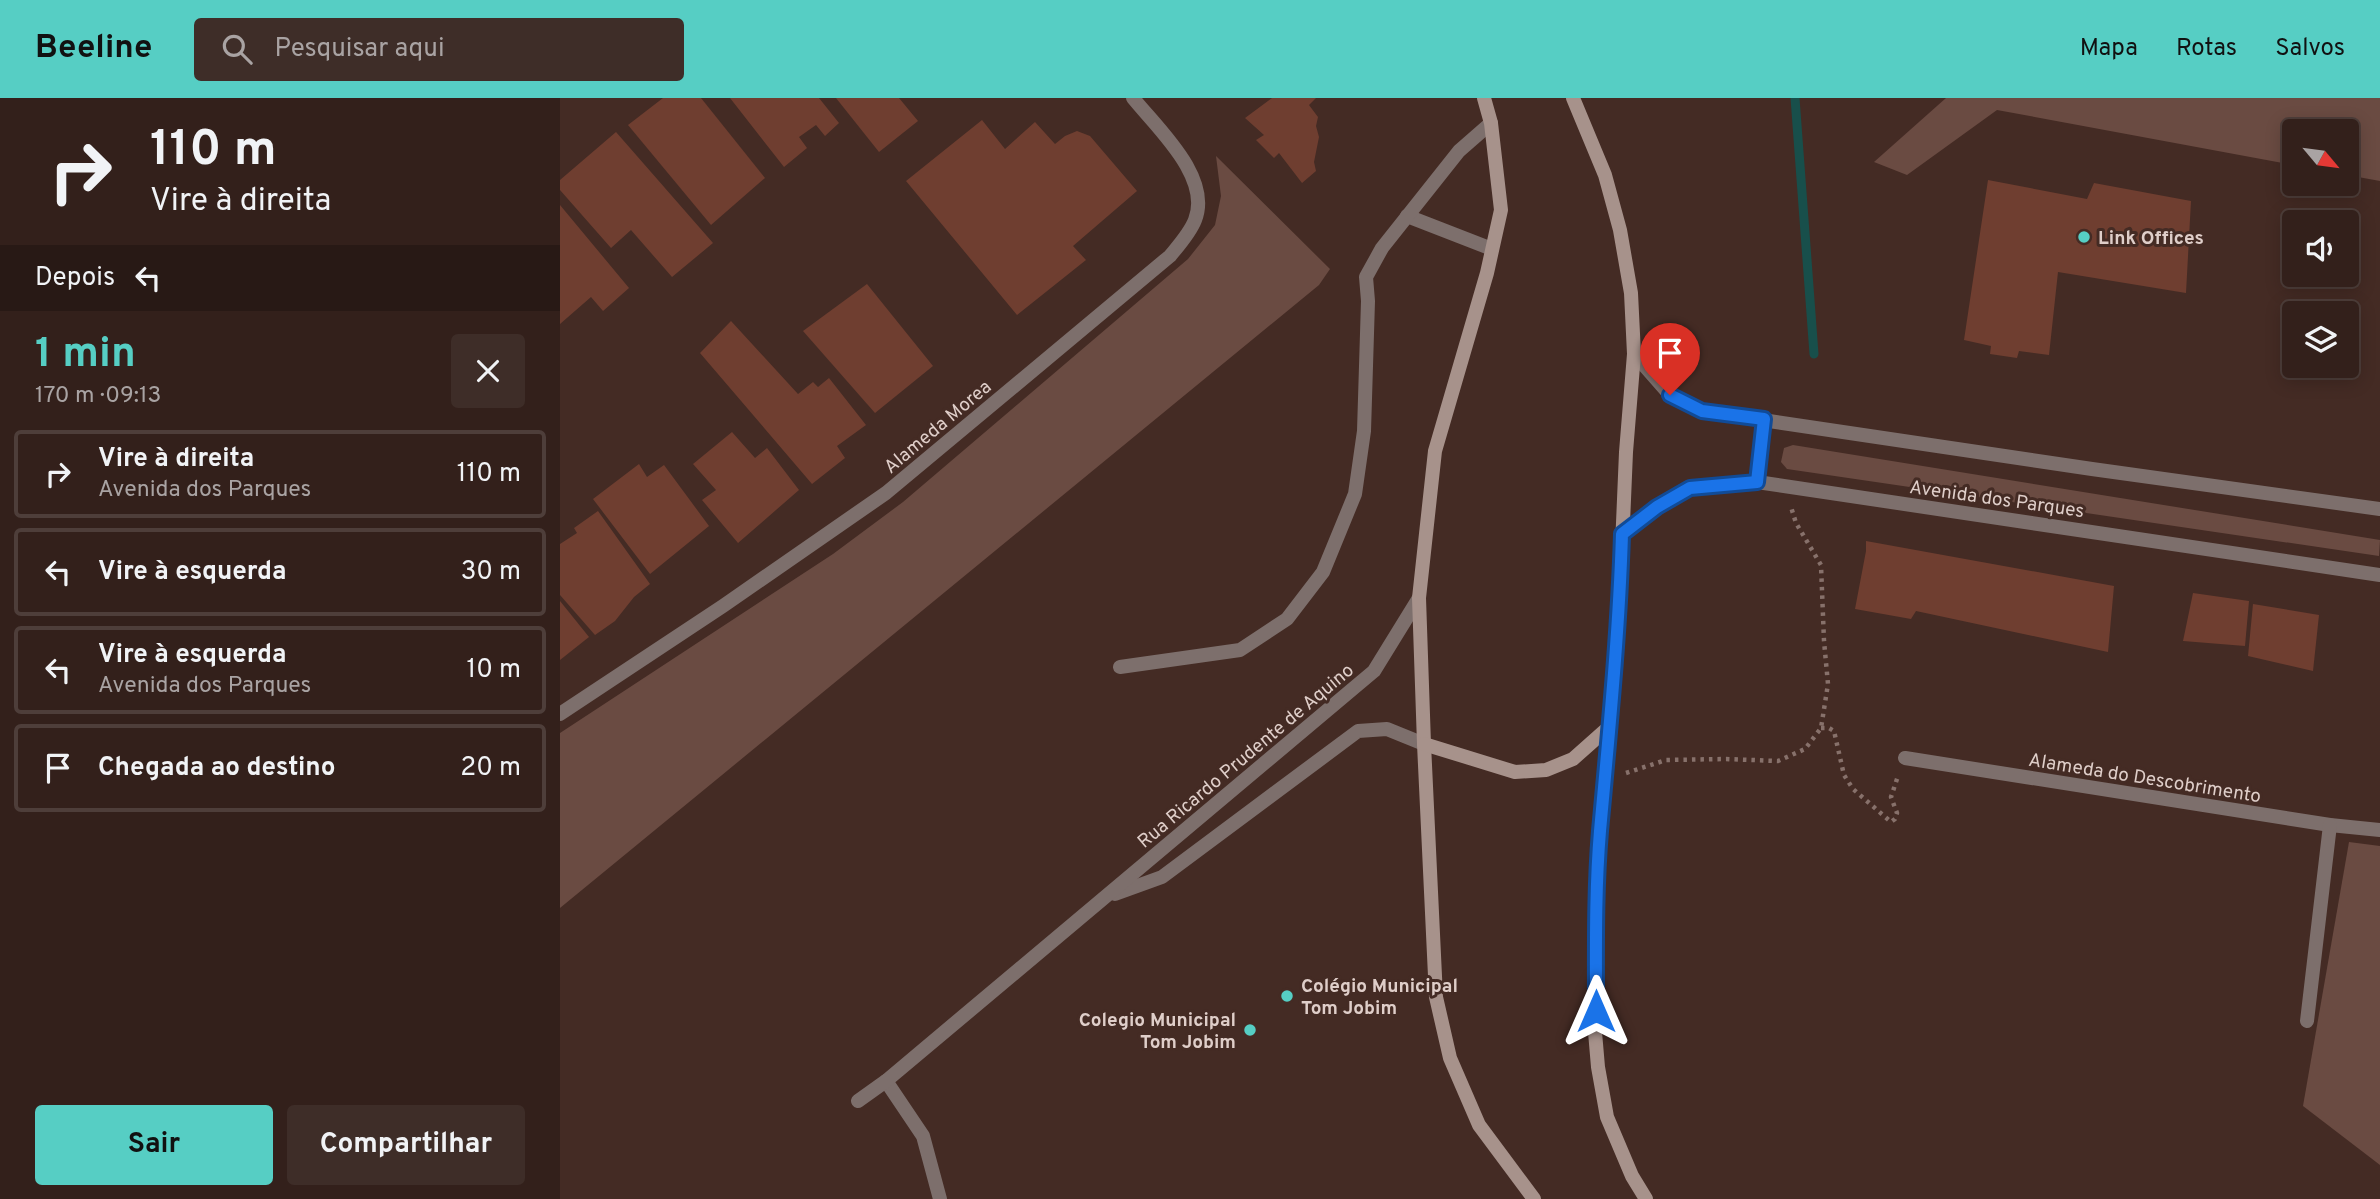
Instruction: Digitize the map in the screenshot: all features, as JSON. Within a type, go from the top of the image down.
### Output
[{"type":"main road","points":[[1484,98],[1491,123],[1501,210],[1487,273],[1435,451],[1419,598],[1424,744],[1436,997],[1450,1058],[1479,1125],[1534,1199]]},
{"type":"main road","points":[[1573,98],[1605,175],[1620,230],[1631,293],[1634,354],[1595,936],[1595,1032],[1607,1117],[1632,1176],[1646,1199]]},
{"type":"main road","points":[[1424,744],[1515,772],[1546,770],[1573,759],[1609,727]]},
{"type":"street","name":"Alameda Morea","points":[[560,714],[886,493],[1170,256],[1196,219],[1198,201],[1194,180],[1187,163],[1133,98]]},
{"type":"street","points":[[1120,667],[1240,650],[1287,619],[1323,572],[1355,494],[1364,432],[1368,301],[1366,277],[1382,248],[1459,151],[1491,123]]},
{"type":"street","points":[[1407,216],[1492,249]]},
{"type":"street","points":[[1634,354],[1670,395],[1702,411],[2380,509]]},
{"type":"street","points":[[1757,482],[1764,419]]},
{"type":"street","name":"Avenida dos Parques","points":[[1622,534],[1657,507],[1690,488],[1757,482],[2380,575]]},
{"type":"street","name":"Rua Ricardo Prudente de Aquino","points":[[858,1101],[886,1081],[1107,897],[1374,671],[1419,598]]},
{"type":"street","name":"Rua Ricardo Prudente de Aquino","points":[[1107,897],[1161,877],[1358,731],[1387,729],[1424,744]]},
{"type":"street","name":"Alameda do Descobrimento","points":[[1905,758],[2330,825],[2380,830]]},
{"type":"street","points":[[2307,1021],[2330,825]]},
{"type":"street","points":[[886,1081],[923,1136],[940,1199]]},
{"type":"path","points":[[1605,779],[1666,760],[1778,761],[1805,749],[1821,728],[1828,684],[1821,565],[1796,523],[1785,486]]},
{"type":"path","points":[[1821,728],[1829,727],[1833,731],[1844,775],[1853,789],[1891,822],[1897,813],[1891,797],[1905,758]]},
{"type":"shaded area","points":[[1946,98],[2380,98],[2380,181],[2359,177],[2359,119],[2282,119],[2282,163],[1997,110],[1907,175],[1874,162]]},
{"type":"shaded area","points":[[1216,156],[1330,269],[1319,285],[560,908],[560,733],[833,554],[903,502],[1188,259],[1215,225],[1221,196]]},
{"type":"shaded area","points":[[1793,445],[2380,540],[2379,556],[1787,469],[1781,462],[1784,448]]},
{"type":"shaded area","points":[[2349,842],[2380,846],[2380,1165],[2303,1106]]},
{"type":"building","points":[[663,98],[701,98],[765,178],[711,225],[628,125]]},
{"type":"building","points":[[730,98],[819,98],[839,123],[825,136],[816,125],[799,137],[807,148],[784,167]]},
{"type":"building","points":[[836,98],[899,98],[918,121],[879,152]]},
{"type":"building","points":[[1272,98],[1316,98],[1309,105],[1318,117],[1316,126],[1319,137],[1314,162],[1316,171],[1302,183],[1279,153],[1274,158],[1256,140],[1264,135],[1245,118]]},
{"type":"building","points":[[982,120],[1005,149],[1035,122],[1055,144],[1077,131],[1090,136],[1137,191],[1073,246],[1086,260],[1017,315],[906,181]]},
{"type":"building","points":[[616,132],[713,243],[672,277],[631,230],[611,248],[560,190],[560,180]]},
{"type":"building","name":"Link Offices","points":[[1988,180],[2087,199],[2094,183],[2191,201],[2186,293],[2058,272],[2049,355],[2019,351],[2017,358],[1990,354],[1991,346],[1964,340]]},
{"type":"building","points":[[560,205],[629,288],[603,311],[591,297],[560,324]]},
{"type":"building","points":[[867,284],[933,366],[875,413],[803,331]]},
{"type":"building","points":[[731,321],[798,394],[813,382],[818,387],[829,378],[866,425],[837,446],[845,458],[812,484],[700,353]]},
{"type":"building","points":[[732,432],[755,458],[767,448],[799,490],[738,543],[702,500],[716,490],[693,464]]},
{"type":"building","points":[[639,464],[647,477],[664,465],[709,526],[650,574],[593,499]]},
{"type":"building","points":[[598,511],[650,584],[634,597],[615,621],[595,635],[560,595],[560,544],[577,533],[574,528]]},
{"type":"building","points":[[1866,541],[2114,586],[2108,652],[1916,611],[1911,619],[1855,609]]},
{"type":"building","points":[[2193,593],[2249,601],[2245,646],[2183,641]]},
{"type":"building","points":[[560,601],[589,637],[560,660]]},
{"type":"building","points":[[2253,604],[2319,615],[2313,671],[2248,656]]},
{"type":"waterway","points":[[1795,98],[1814,354]]},
{"type":"place","name":"Link Offices","points":[[2084,237]]},
{"type":"place","name":"Colégio Municipal Tom Jobim","points":[[1287,996]]},
{"type":"place","name":"Colegio Municipal Tom Jobim","points":[[1250,1030]]},
{"type":"route","points":[[1596,1011],[1595,936],[1600,831],[1620,594],[1622,534],[1657,507],[1690,488],[1757,482],[1764,419],[1702,411],[1670,395]]}]
